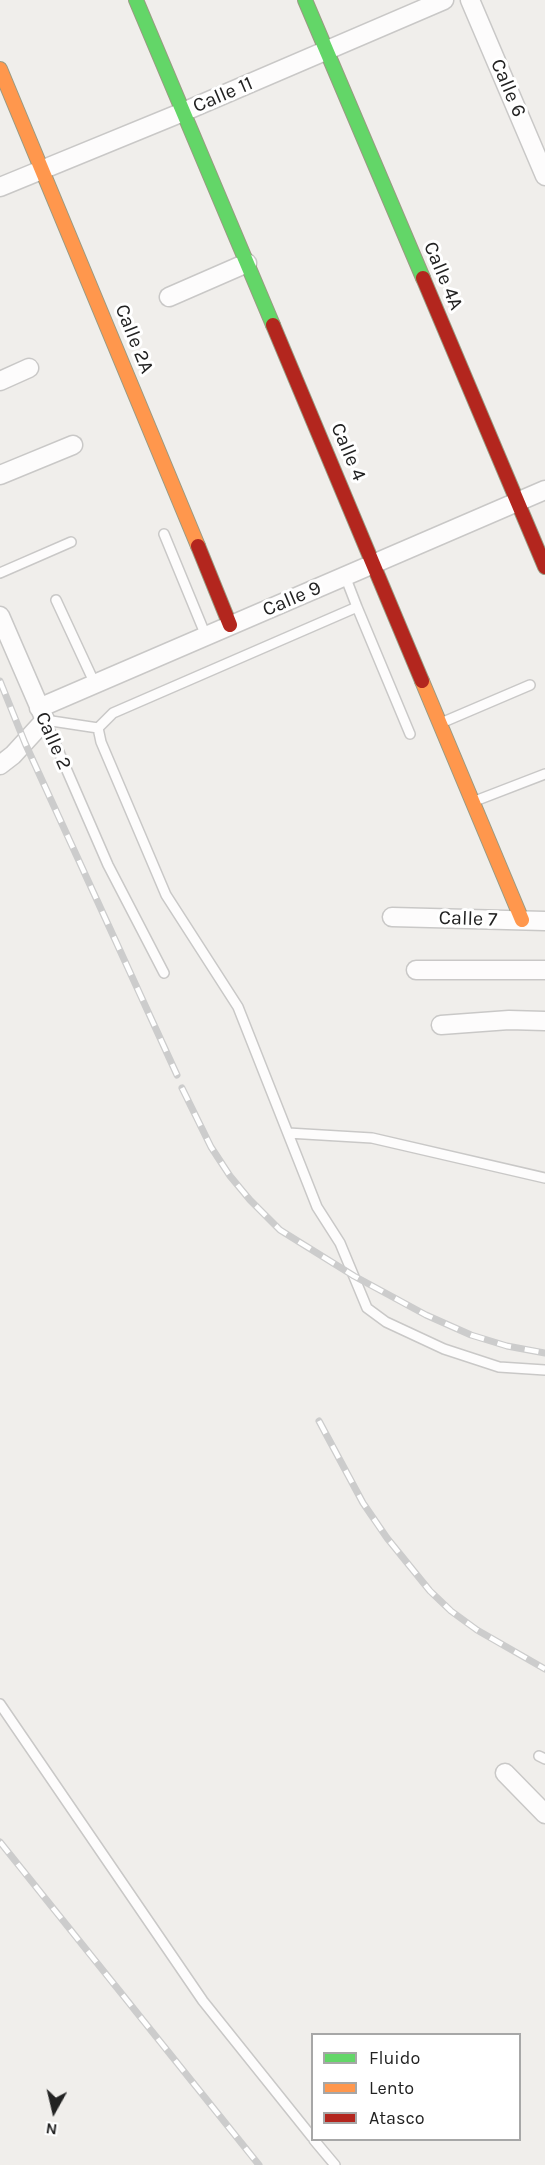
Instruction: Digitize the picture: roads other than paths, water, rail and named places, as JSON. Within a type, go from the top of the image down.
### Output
[{"type":"street","name":"Calle 4","points":[[136,0],[522,920]]},
{"type":"street","name":"Calle 4A","points":[[305,0],[545,567]]},
{"type":"street","name":"Calle 11","points":[[0,187],[183,112],[444,0]]},
{"type":"street","name":"Calle 6","points":[[470,0],[545,176]]},
{"type":"street","name":"Calle 2A","points":[[0,69],[230,625]]},
{"type":"street","points":[[169,297],[247,263]]},
{"type":"street","points":[[0,381],[29,368]]},
{"type":"street","points":[[0,475],[74,446]]},
{"type":"street","name":"Calle 9","points":[[42,714],[95,684],[545,490]]},
{"type":"street","name":"Calle 2","points":[[0,616],[42,714]]},
{"type":"street","points":[[0,765],[13,755],[42,714]]},
{"type":"street","name":"Calle 7","points":[[392,916],[545,921]]},
{"type":"street","points":[[416,970],[545,970]]},
{"type":"street","points":[[441,1025],[509,1020],[545,1022]]},
{"type":"street","points":[[505,1773],[545,1814]]},
{"type":"lane","points":[[164,534],[206,636]]},
{"type":"lane","points":[[0,573],[71,542]]},
{"type":"lane","points":[[345,576],[410,734]]},
{"type":"lane","points":[[56,600],[95,684]]},
{"type":"lane","points":[[357,607],[113,712],[99,728],[100,742],[166,895],[238,1007],[317,1207],[340,1243],[367,1308],[386,1322],[444,1349],[499,1367],[545,1370]]},
{"type":"lane","points":[[441,723],[530,685]]},
{"type":"lane","points":[[42,714],[99,728]]},
{"type":"lane","name":"Calle 2","points":[[42,714],[108,865],[164,973]]},
{"type":"lane","points":[[473,802],[545,774]]},
{"type":"lane","points":[[288,1133],[372,1138],[545,1178]]},
{"type":"lane","points":[[0,1704],[203,2001],[311,2136]]},
{"type":"lane","points":[[315,2141],[335,2165]]},
{"type":"railway","points":[[0,681],[25,743],[177,1075]]},
{"type":"railway","points":[[182,1088],[211,1147],[230,1176],[280,1230],[354,1276],[426,1315],[471,1335],[507,1346],[545,1353]]},
{"type":"railway","points":[[319,1421],[363,1503],[387,1538],[430,1591],[451,1611],[477,1630],[545,1669]]},
{"type":"railway","points":[[0,1842],[259,2165]]}]
